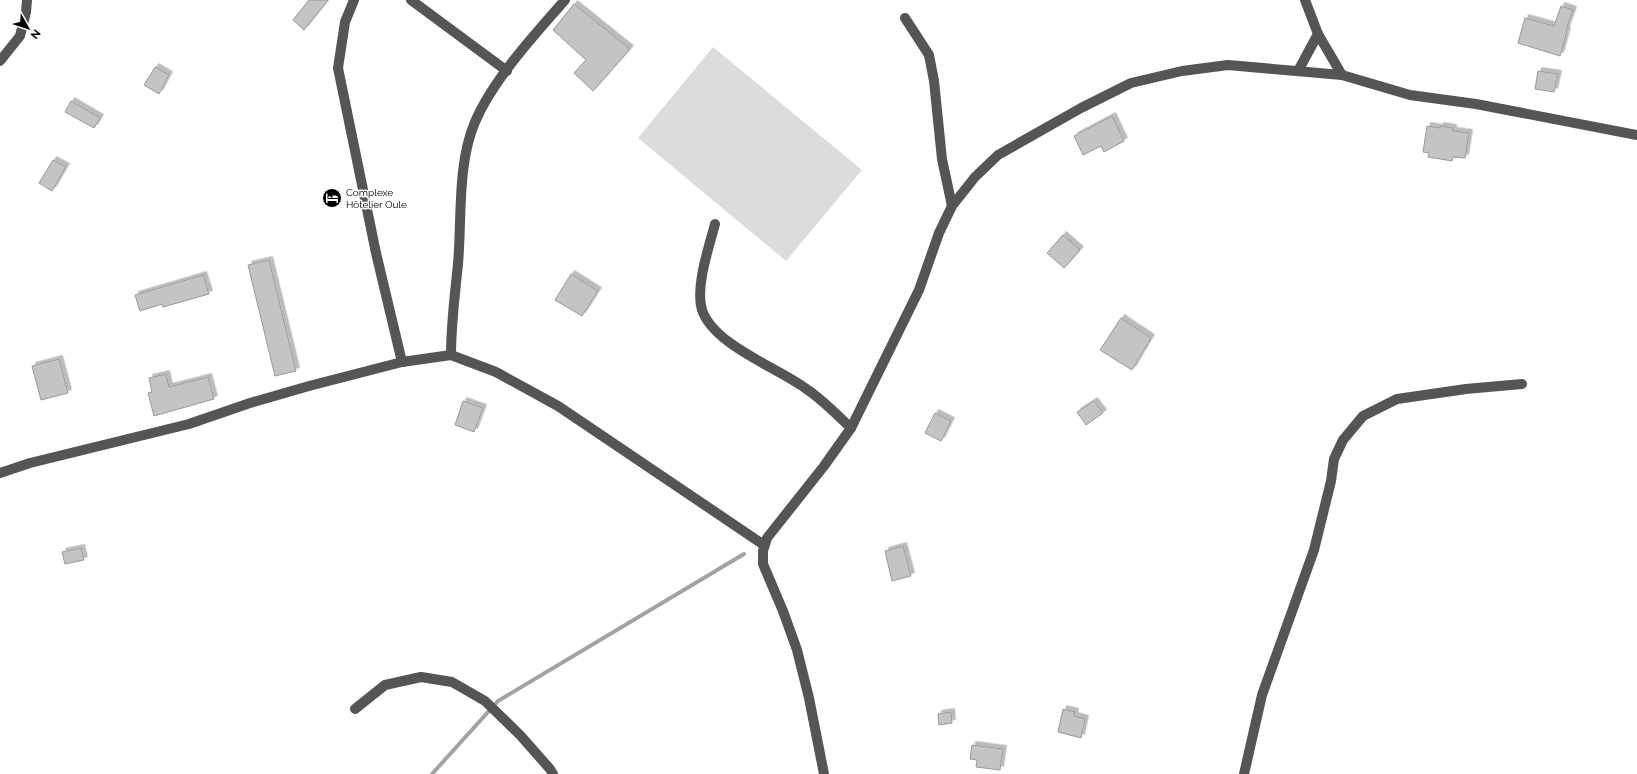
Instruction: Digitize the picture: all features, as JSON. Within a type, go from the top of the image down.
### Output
[{"type":"street","points":[[0,61],[20,36],[26,12],[27,0]]},
{"type":"street","points":[[354,0],[346,22],[338,68],[376,253],[402,362]]},
{"type":"street","points":[[411,0],[507,71]]},
{"type":"street","points":[[451,355],[451,320],[458,264],[465,151],[475,122],[488,98],[530,40],[565,0]]},
{"type":"street","points":[[1305,0],[1318,34],[1342,75]]},
{"type":"street","points":[[906,18],[929,55],[934,81],[942,159],[952,206]]},
{"type":"street","points":[[1298,71],[1318,34]]},
{"type":"street","points":[[824,774],[809,698],[797,650],[783,611],[763,564],[764,545],[767,538],[824,466],[851,428],[919,290],[939,233],[952,206],[975,177],[998,155],[1081,108],[1131,83],[1182,71],[1228,65],[1342,75],[1410,95],[1476,104],[1637,135]]},
{"type":"street","points":[[715,224],[700,283],[702,310],[717,334],[760,362],[806,388],[851,428]]},
{"type":"street","points":[[0,473],[189,424],[272,397],[402,362],[451,355],[496,372],[558,406],[764,545]]},
{"type":"street","points":[[1244,774],[1262,695],[1314,550],[1331,481],[1334,459],[1344,440],[1363,416],[1397,399],[1466,389],[1522,384]]},
{"type":"street","points":[[355,710],[385,685],[421,677],[452,682],[485,701],[520,735],[553,774]]},
{"type":"shaded area","points":[[713,47],[862,170],[786,261],[638,138]]},
{"type":"building","points":[[309,0],[328,0],[304,30],[293,20]]},
{"type":"building","points":[[574,4],[630,49],[593,91],[574,73],[586,60],[553,30]]},
{"type":"building","points":[[1561,6],[1573,10],[1566,30],[1560,56],[1518,43],[1525,18],[1554,26]]},
{"type":"building","points":[[155,67],[169,75],[159,94],[144,85]]},
{"type":"building","points":[[1538,71],[1558,74],[1554,92],[1535,89]]},
{"type":"building","points":[[71,101],[100,118],[94,128],[65,112]]},
{"type":"building","points":[[1112,116],[1124,141],[1104,152],[1101,146],[1083,155],[1074,136]]},
{"type":"building","points":[[1427,126],[1453,128],[1453,131],[1469,133],[1465,158],[1453,157],[1452,161],[1428,157],[1429,153],[1423,152]]},
{"type":"building","points":[[53,160],[66,167],[52,191],[39,183]]},
{"type":"building","points":[[1063,235],[1080,250],[1064,268],[1047,253]]},
{"type":"building","points":[[269,260],[296,371],[275,376],[248,265]]},
{"type":"building","points":[[571,274],[598,291],[582,316],[555,300]]},
{"type":"building","points":[[203,275],[209,294],[163,307],[162,304],[140,311],[135,295]]},
{"type":"building","points":[[1121,318],[1151,338],[1132,370],[1100,350]]},
{"type":"building","points":[[59,359],[68,393],[41,400],[32,366]]},
{"type":"building","points":[[166,374],[169,387],[208,377],[214,399],[154,416],[148,393],[152,392],[149,378]]},
{"type":"building","points":[[463,401],[483,408],[474,432],[455,425]]},
{"type":"building","points":[[1094,401],[1103,413],[1086,425],[1077,412]]},
{"type":"building","points":[[935,413],[951,421],[941,441],[925,433]]},
{"type":"building","points":[[903,546],[911,576],[892,581],[885,551]]},
{"type":"building","points":[[81,548],[84,560],[65,564],[62,552]]},
{"type":"building","points":[[1063,709],[1075,712],[1074,716],[1085,719],[1081,738],[1058,732]]},
{"type":"building","points":[[951,712],[952,723],[939,725],[938,714]]},
{"type":"building","points":[[972,745],[1003,749],[1000,770],[976,767],[977,760],[970,759]]},
{"type":"waterway","points":[[432,774],[498,701],[744,554]]},
{"type":"place","name":"Complexe Hôtelier Oule","points":[[332,198]]}]
